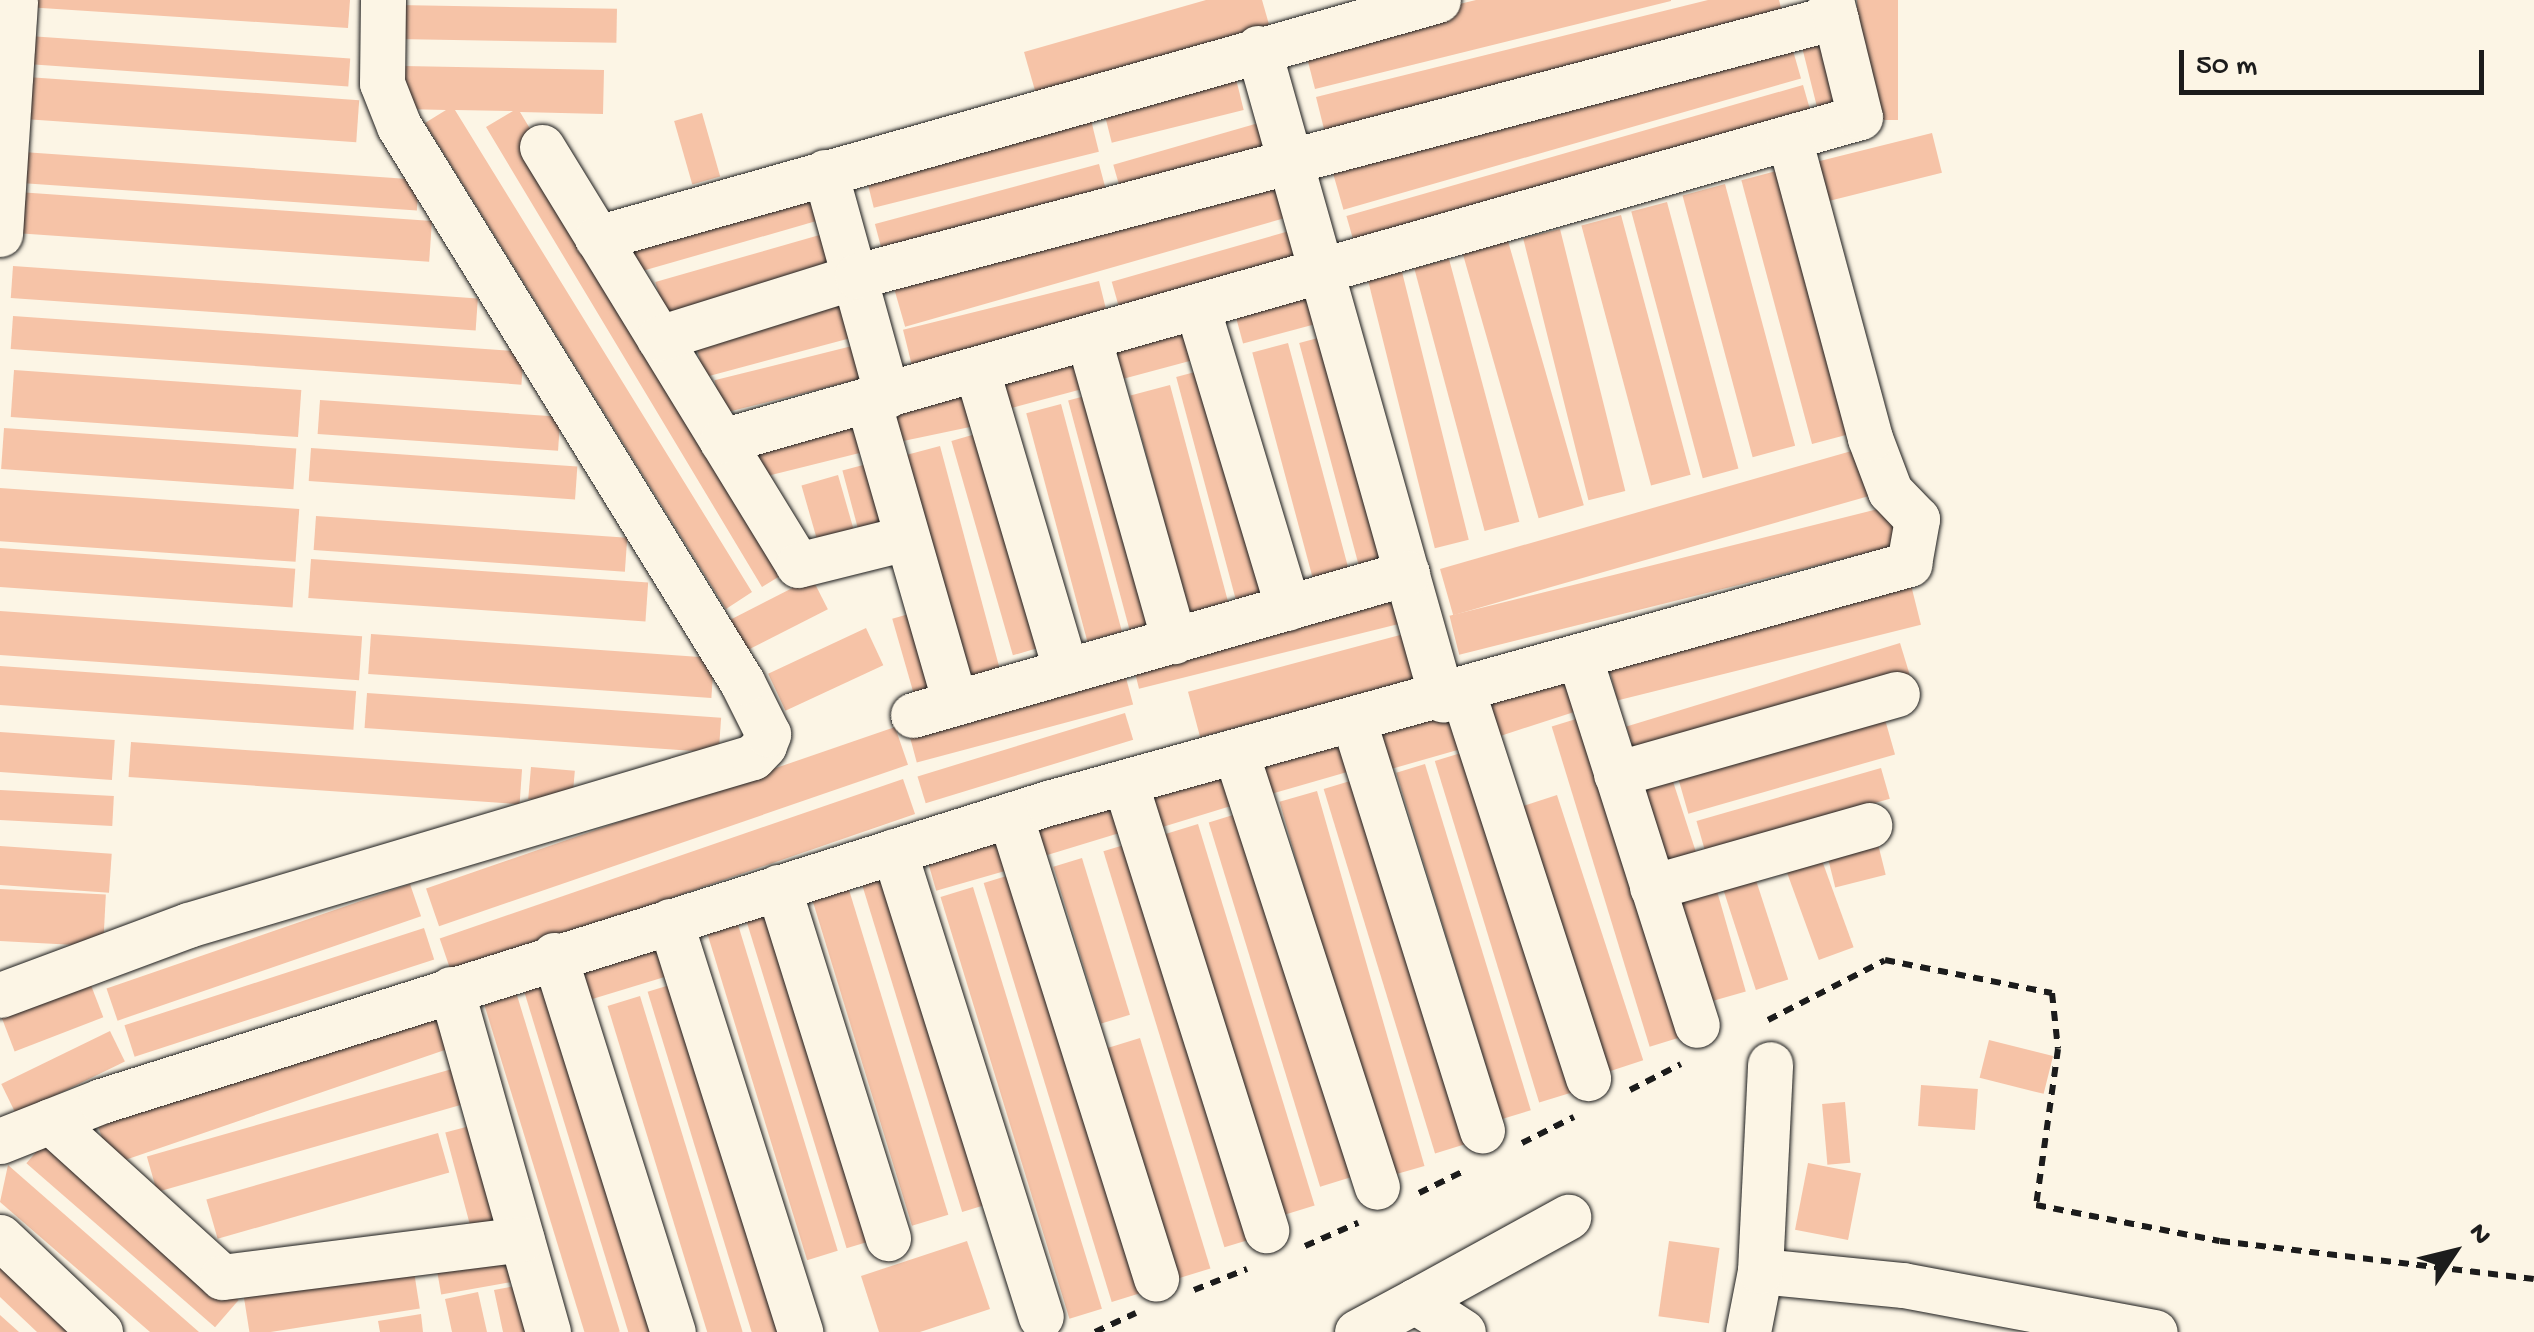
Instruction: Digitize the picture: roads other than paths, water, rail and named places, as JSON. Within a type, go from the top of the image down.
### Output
[{"type":"street","points":[[0,234],[15,0]]},
{"type":"street","points":[[0,994],[188,925],[753,757],[764,745],[768,734],[742,682],[400,126],[382,83],[384,0]]},
{"type":"street","points":[[597,238],[1438,0]]},
{"type":"street","points":[[659,338],[857,276],[1290,163],[1833,8],[1860,117],[1323,275],[722,441]]},
{"type":"street","points":[[1258,48],[1407,573],[1596,1096]]},
{"type":"street","points":[[0,1141],[451,988],[1010,815],[1453,696],[1909,564],[1917,519],[1890,491],[1870,438],[1789,138]]},
{"type":"street","points":[[542,147],[798,565],[906,538]]},
{"type":"street","points":[[825,172],[857,276],[934,709],[1407,573]]},
{"type":"street","points":[[1198,310],[1288,608]]},
{"type":"street","points":[[1088,340],[1174,641]]},
{"type":"street","points":[[977,371],[1066,671]]},
{"type":"street","points":[[1580,659],[1696,1041]]},
{"type":"street","points":[[1616,774],[1897,694]]},
{"type":"street","points":[[1354,722],[1487,1149]]},
{"type":"street","points":[[1236,753],[1383,1202]]},
{"type":"street","points":[[1125,782],[1274,1248]]},
{"type":"street","points":[[1010,815],[1164,1293]]},
{"type":"street","points":[[1652,887],[1869,824]]},
{"type":"street","points":[[894,851],[1040,1316]]},
{"type":"street","points":[[778,887],[888,1238]]},
{"type":"street","points":[[670,920],[800,1332]]},
{"type":"street","points":[[554,955],[673,1332]]},
{"type":"street","points":[[451,988],[548,1332]]},
{"type":"street","points":[[1748,1332],[1760,1271],[1759,1047]]},
{"type":"street","points":[[50,1121],[222,1277],[522,1239]]},
{"type":"street","points":[[1357,1332],[1568,1218]]},
{"type":"street","points":[[0,1237],[100,1332]]},
{"type":"street","points":[[1760,1271],[1950,1313],[2134,1330]]},
{"type":"street","points":[[1416,1302],[1463,1332]]}]
